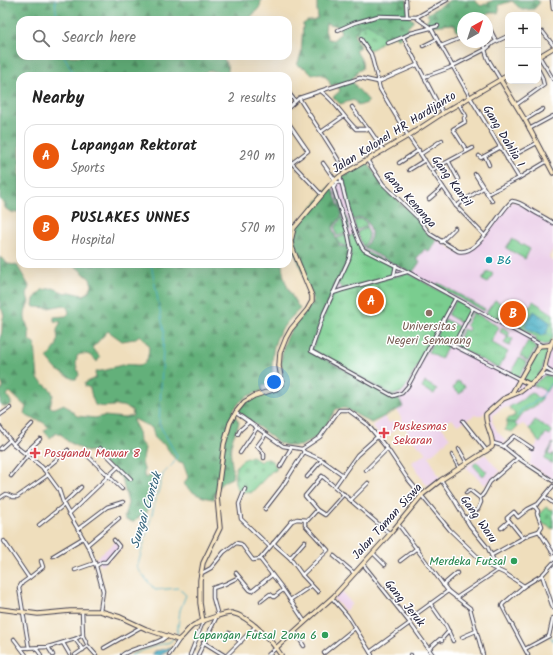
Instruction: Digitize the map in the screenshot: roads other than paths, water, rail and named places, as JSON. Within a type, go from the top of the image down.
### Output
[{"type":"main road","points":[[541,55],[553,47]]},
{"type":"main road","name":"Jalan Kolonel HR Hardijanto","points":[[292,237],[294,228],[333,182],[345,172],[384,151],[459,103],[505,76]]},
{"type":"main road","points":[[500,79],[525,120],[553,173]]},
{"type":"main road","name":"Jalan Kolonel HR Hardijanto","points":[[236,412],[247,400],[281,386],[283,382],[279,366],[279,358],[283,344],[291,329],[312,301],[312,296],[292,247]]},
{"type":"main road","points":[[493,443],[487,424],[486,414],[497,403],[520,392],[531,385],[540,376],[545,364],[548,347],[552,342]]},
{"type":"main road","points":[[541,346],[548,353]]},
{"type":"main road","points":[[511,395],[536,349],[541,346],[548,347]]},
{"type":"main road","points":[[519,379],[531,385]]},
{"type":"main road","points":[[203,622],[200,602],[200,580],[203,563],[220,528],[217,497],[224,444],[230,423],[236,412]]},
{"type":"main road","name":"Jalan Taman Siswa","points":[[276,648],[332,598],[422,496],[441,480],[492,447],[493,443]]},
{"type":"main road","points":[[0,609],[46,614],[70,611],[100,611],[120,617],[141,627],[177,640],[194,625],[217,616],[227,613],[234,613],[256,626],[281,655]]},
{"type":"street","points":[[406,0],[407,16]]},
{"type":"street","points":[[338,30],[354,23],[378,16],[417,17],[447,0]]},
{"type":"street","points":[[552,0],[553,9]]},
{"type":"street","points":[[417,17],[431,28]]},
{"type":"street","points":[[388,43],[404,38],[410,33],[438,26]]},
{"type":"street","name":"Gang Dahlia I","points":[[431,28],[470,97],[519,178],[546,162]]},
{"type":"street","points":[[543,32],[553,47]]},
{"type":"street","points":[[493,35],[496,41]]},
{"type":"street","points":[[424,77],[452,66],[486,49],[496,41],[505,37]]},
{"type":"street","points":[[404,38],[443,113]]},
{"type":"street","name":"Gang Kantil","points":[[361,39],[371,54],[380,89],[408,136],[456,206],[484,235]]},
{"type":"street","points":[[423,46],[437,39]]},
{"type":"street","points":[[441,46],[457,40]]},
{"type":"street","points":[[486,49],[488,59],[500,79]]},
{"type":"street","points":[[541,59],[553,79]]},
{"type":"street","points":[[292,105],[300,98],[360,78],[378,82],[417,64]]},
{"type":"street","points":[[515,105],[544,85],[541,75]]},
{"type":"street","points":[[322,91],[332,100],[357,130],[369,129]]},
{"type":"street","points":[[292,98],[295,102]]},
{"type":"street","points":[[300,98],[311,118],[330,145],[345,172]]},
{"type":"street","points":[[459,103],[466,116],[464,118],[465,122],[452,129],[467,151]]},
{"type":"street","points":[[352,107],[384,151]]},
{"type":"street","points":[[525,120],[543,109]]},
{"type":"street","points":[[321,132],[344,116]]},
{"type":"street","points":[[529,128],[553,116]]},
{"type":"street","points":[[292,128],[308,151],[292,163],[322,195]]},
{"type":"street","points":[[421,154],[442,140]]},
{"type":"street","points":[[508,159],[537,143]]},
{"type":"street","points":[[479,156],[481,158],[501,147]]},
{"type":"street","points":[[432,170],[473,148]]},
{"type":"street","points":[[399,163],[419,150]]},
{"type":"street","points":[[485,156],[489,164]]},
{"type":"street","name":"Gang Kenanga","points":[[367,160],[383,184],[418,218],[430,234],[441,242],[462,252],[472,247],[484,235]]},
{"type":"street","points":[[408,170],[425,160]]},
{"type":"street","points":[[449,162],[458,179]]},
{"type":"street","points":[[323,163],[333,182],[351,249],[349,259],[324,313],[311,351],[393,396],[402,393],[408,386],[455,299]]},
{"type":"street","points":[[475,174],[492,201]]},
{"type":"street","points":[[340,176],[355,230],[362,247],[366,251],[396,265],[541,346]]},
{"type":"street","points":[[487,194],[519,178]]},
{"type":"street","points":[[334,187],[338,182],[342,185]]},
{"type":"street","points":[[428,199],[443,187]]},
{"type":"street","points":[[456,206],[483,188]]},
{"type":"street","points":[[484,235],[512,201],[525,205],[533,212],[553,223]]},
{"type":"street","points":[[441,242],[455,228]]},
{"type":"street","points":[[394,275],[396,265]]},
{"type":"street","points":[[333,294],[342,290],[408,272]]},
{"type":"street","points":[[337,284],[342,290]]},
{"type":"street","points":[[453,346],[473,308]]},
{"type":"street","points":[[435,336],[519,379]]},
{"type":"street","points":[[545,364],[553,375]]},
{"type":"street","points":[[540,376],[545,374],[553,375]]},
{"type":"street","points":[[0,415],[10,408]]},
{"type":"street","points":[[236,412],[277,443],[286,448],[302,449],[320,437],[339,410],[348,410],[367,424],[407,478],[450,530],[491,567],[524,586]]},
{"type":"street","points":[[463,421],[487,450]]},
{"type":"street","points":[[238,434],[240,430],[250,422]]},
{"type":"street","points":[[13,444],[32,424]]},
{"type":"street","points":[[0,427],[13,444],[44,470],[59,490],[64,504],[87,545],[95,564],[103,591],[100,611]]},
{"type":"street","points":[[240,453],[257,428]]},
{"type":"street","points":[[264,458],[264,454],[257,446],[266,434]]},
{"type":"street","points":[[503,446],[514,436],[532,448]]},
{"type":"street","points":[[335,486],[357,455],[377,437]]},
{"type":"street","points":[[11,476],[26,454],[40,439]]},
{"type":"street","points":[[0,449],[10,440]]},
{"type":"street","points":[[493,443],[503,446],[518,458],[553,481]]},
{"type":"street","points":[[100,448],[131,479]]},
{"type":"street","points":[[280,467],[291,448]]},
{"type":"street","points":[[302,449],[304,452],[322,460],[343,475]]},
{"type":"street","points":[[366,470],[387,449]]},
{"type":"street","points":[[459,449],[467,463]]},
{"type":"street","points":[[44,470],[68,450]]},
{"type":"street","points":[[265,509],[282,487],[304,452]]},
{"type":"street","points":[[452,455],[459,468]]},
{"type":"street","points":[[88,456],[122,489]]},
{"type":"street","points":[[465,519],[479,508],[481,502],[480,498],[490,482],[518,458]]},
{"type":"street","points":[[307,477],[322,460]]},
{"type":"street","points":[[69,514],[118,467]]},
{"type":"street","points":[[0,498],[6,494],[17,497],[48,475]]},
{"type":"street","points":[[344,494],[325,515],[317,510],[305,497],[322,476],[335,486],[390,534]]},
{"type":"street","name":"Gang Waru","points":[[441,480],[465,519],[488,548],[498,570]]},
{"type":"street","points":[[351,500],[368,483]]},
{"type":"street","points":[[523,538],[507,518],[514,512],[518,517],[528,509],[535,506],[545,497],[553,486]]},
{"type":"street","points":[[39,525],[64,504],[81,487]]},
{"type":"street","points":[[245,489],[239,506],[241,519],[270,547]]},
{"type":"street","points":[[466,493],[470,490],[480,498]]},
{"type":"street","points":[[545,497],[553,503]]},
{"type":"street","points":[[78,529],[107,508],[123,502]]},
{"type":"street","points":[[492,555],[530,534],[539,531],[542,526],[535,506]]},
{"type":"street","points":[[202,573],[211,568],[224,552],[236,542],[241,544],[253,560],[260,559],[292,521],[297,519],[309,520],[317,510]]},
{"type":"street","points":[[87,545],[119,518]]},
{"type":"street","points":[[302,575],[328,550],[305,525],[305,520]]},
{"type":"street","points":[[501,528],[509,521]]},
{"type":"street","points":[[398,524],[448,591],[469,606],[483,655]]},
{"type":"street","points":[[539,531],[553,553]]},
{"type":"street","points":[[53,556],[83,538]]},
{"type":"street","points":[[75,570],[106,562],[119,546],[114,540]]},
{"type":"street","points":[[4,541],[29,578]]},
{"type":"street","points":[[290,558],[305,541]]},
{"type":"street","points":[[273,543],[290,558],[311,586],[318,592]]},
{"type":"street","points":[[400,561],[417,548]]},
{"type":"street","points":[[373,553],[385,565]]},
{"type":"street","points":[[334,556],[354,573]]},
{"type":"street","points":[[260,559],[306,622]]},
{"type":"street","points":[[29,648],[19,588],[22,583],[43,567],[40,562]]},
{"type":"street","points":[[528,655],[503,608],[503,604],[524,586],[542,575],[553,563]]},
{"type":"street","name":"Gang Jeruk","points":[[362,564],[409,621],[433,655]]},
{"type":"street","points":[[456,598],[467,589],[498,570]]},
{"type":"street","points":[[236,573],[252,591],[272,575]]},
{"type":"street","points":[[443,585],[458,573]]},
{"type":"street","points":[[542,575],[553,608]]},
{"type":"street","points":[[198,655],[217,616],[213,588],[239,577]]},
{"type":"street","points":[[290,600],[311,586]]},
{"type":"street","points":[[261,602],[270,594],[274,597],[284,590]]},
{"type":"street","points":[[332,598],[347,615],[371,654],[430,603],[448,591]]},
{"type":"street","points":[[430,603],[449,631],[453,641]]},
{"type":"street","points":[[82,611],[83,636],[88,644]]},
{"type":"street","points":[[549,636],[553,618]]},
{"type":"street","points":[[190,655],[203,622]]},
{"type":"street","points":[[227,655],[256,626]]},
{"type":"street","points":[[104,648],[141,627]]},
{"type":"street","points":[[324,653],[355,628]]},
{"type":"street","points":[[429,650],[449,631]]},
{"type":"street","points":[[462,637],[476,631]]},
{"type":"street","points":[[295,632],[304,646]]},
{"type":"street","points":[[229,633],[240,642]]},
{"type":"street","points":[[21,648],[48,647],[81,636]]},
{"type":"street","points":[[525,649],[549,636],[553,637]]},
{"type":"street","points":[[122,655],[130,650],[161,641],[168,637]]},
{"type":"street","points":[[14,639],[26,655]]},
{"type":"street","points":[[75,639],[83,650]]},
{"type":"street","points":[[169,655],[177,640]]},
{"type":"street","points":[[203,642],[224,655]]},
{"type":"street","points":[[63,643],[70,655]]},
{"type":"street","points":[[75,655],[88,646],[96,655]]},
{"type":"street","points":[[48,647],[51,654]]},
{"type":"street","points":[[36,648],[41,655]]},
{"type":"street","points":[[268,655],[276,648]]},
{"type":"water","points":[[534,311],[551,323],[547,333],[541,336],[526,328],[525,325]]},
{"type":"water","points":[[170,647],[172,649],[161,655],[152,655],[155,651]]},
{"type":"waterway","name":"Sungai Contok","points":[[55,0],[57,16]]},
{"type":"waterway","name":"Sungai Contok","points":[[66,60],[73,72]]},
{"type":"waterway","name":"Sungai Contok","points":[[131,655],[154,646],[170,642],[177,634],[180,610],[186,595],[178,588],[155,590],[137,568],[163,474],[173,464],[177,456],[159,424],[164,332],[152,268]]},
{"type":"waterway","points":[[547,333],[553,337]]},
{"type":"waterway","points":[[518,415],[522,409],[541,398],[551,383]]},
{"type":"waterway","points":[[550,637],[553,641]]},
{"type":"place","name":"B6","points":[[489,260]]},
{"type":"place","name":"Lapangan Rektorat","points":[[371,301]]},
{"type":"place","name":"Universitas Negeri Semarang","points":[[429,313]]},
{"type":"place","name":"PUSLAKES UNNES","points":[[513,314]]},
{"type":"place","name":"Puskesmas Sekaran","points":[[384,433]]},
{"type":"place","name":"Posyandu Mawar 8","points":[[35,453]]},
{"type":"place","name":"Merdeka Futsal","points":[[514,561]]},
{"type":"place","name":"Lapangan Futsal Zona 6","points":[[325,635]]}]
